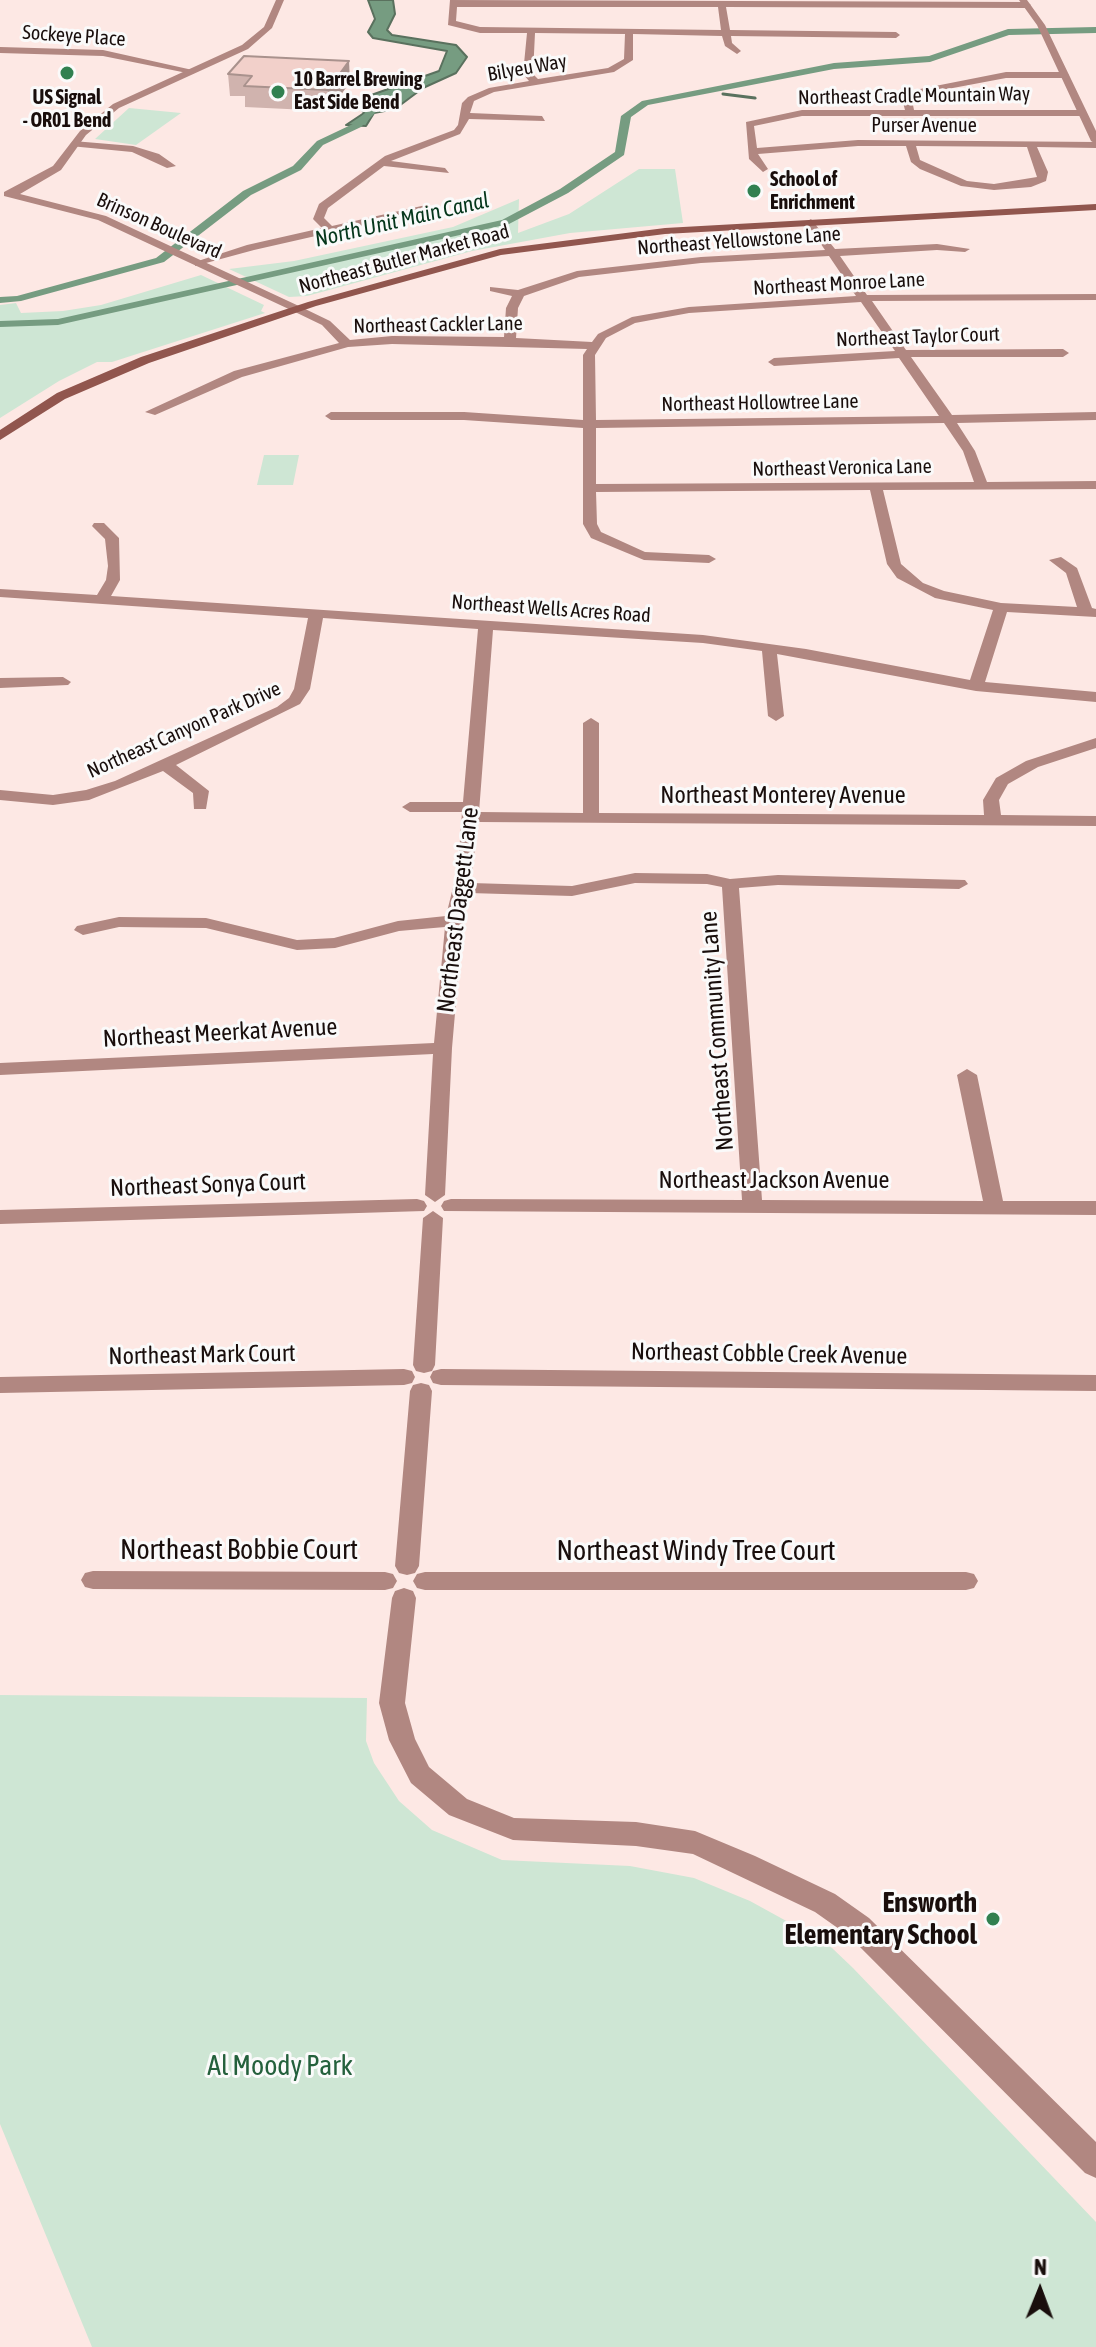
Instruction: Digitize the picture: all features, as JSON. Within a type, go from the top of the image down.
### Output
[{"type":"main road","name":"Northeast Butler Market Road","points":[[0,436],[50,403],[101,377],[297,309],[443,266],[553,243],[651,232],[1096,204]]},
{"type":"street","points":[[6,194],[51,173],[63,162],[63,157],[73,144],[116,106],[232,55],[260,36],[273,18],[280,0]]},
{"type":"street","points":[[896,35],[531,33],[455,26],[450,19],[454,2],[1025,2],[1044,30],[1096,143]]},
{"type":"street","points":[[721,3],[729,47],[737,51]]},
{"type":"street","points":[[531,33],[528,74],[537,84]]},
{"type":"street","name":"Bilyeu Way","points":[[329,229],[318,219],[323,206],[382,163],[424,142],[457,132],[463,126],[467,103],[480,95],[596,74],[622,65],[629,56],[629,34]]},
{"type":"street","name":"Sockeye Place","points":[[0,50],[103,53],[192,71]]},
{"type":"street","points":[[910,112],[907,99],[918,92],[997,76],[1064,75]]},
{"type":"street","name":"Northeast Cradle Mountain Way","points":[[753,151],[749,124],[815,112],[1082,113]]},
{"type":"street","points":[[465,116],[542,119]]},
{"type":"street","name":"Purser Avenue","points":[[753,151],[846,144],[1096,143]]},
{"type":"street","points":[[73,144],[133,149],[155,156],[171,166]]},
{"type":"street","points":[[910,144],[919,164],[965,184],[994,187],[1031,184],[1042,179],[1043,172],[1031,145]]},
{"type":"street","points":[[753,151],[754,159],[763,169]]},
{"type":"street","points":[[382,163],[445,171]]},
{"type":"street","name":"Brinson Boulevard","points":[[6,194],[77,209],[326,323],[347,344]]},
{"type":"street","points":[[195,262],[426,208]]},
{"type":"street","points":[[811,222],[969,451],[982,487]]},
{"type":"street","name":"Northeast Yellowstone Lane","points":[[519,294],[556,278],[605,270],[832,253],[937,247],[965,249]]},
{"type":"street","points":[[494,289],[519,294],[512,308],[510,341]]},
{"type":"street","name":"Northeast Monroe Lane","points":[[593,346],[614,328],[656,314],[865,299],[1096,297]]},
{"type":"street","name":"Northeast Cackler Lane","points":[[151,412],[238,374],[347,344],[392,340],[510,341],[593,346]]},
{"type":"street","points":[[593,346],[589,355],[590,524],[596,535],[608,543],[644,556],[709,559]]},
{"type":"street","name":"Northeast Taylor Court","points":[[774,362],[902,354],[1063,353]]},
{"type":"street","points":[[426,416],[429,401]]},
{"type":"street","name":"Northeast Hollowtree Lane","points":[[331,416],[426,416],[588,425],[1096,416]]},
{"type":"street","name":"Northeast Veronica Lane","points":[[588,488],[1096,485]]},
{"type":"street","points":[[876,487],[890,552],[902,575],[940,595],[1001,607],[1091,613],[1072,571],[1056,560]]},
{"type":"street","points":[[99,526],[112,538],[115,566],[113,580],[101,600]]},
{"type":"street","name":"Northeast Wells Acres Road","points":[[0,593],[703,639],[769,647],[976,686],[1096,697]]},
{"type":"street","points":[[976,686],[1001,607]]},
{"type":"street","name":"Northeast Canyon Park Drive","points":[[0,795],[53,800],[89,795],[164,764],[295,701],[302,689],[316,615]]},
{"type":"street","name":"Northeast Daggett Lane","points":[[432,1371],[434,1206],[443,1048],[454,921],[470,812],[486,625]]},
{"type":"street","points":[[769,647],[776,716]]},
{"type":"street","points":[[0,683],[32,685],[63,682]]},
{"type":"street","points":[[591,723],[591,818]]},
{"type":"street","points":[[993,820],[991,800],[1002,781],[1032,764],[1096,743]]},
{"type":"street","points":[[164,764],[201,791],[200,806]]},
{"type":"street","name":"Northeast Monterey Avenue","points":[[410,807],[591,818],[1096,821]]},
{"type":"street","name":"Northeast Community Lane","points":[[460,888],[572,891],[635,878],[707,879],[730,884],[752,1205]]},
{"type":"street","points":[[730,884],[778,880],[959,884]]},
{"type":"street","points":[[83,930],[119,922],[206,923],[297,945],[335,943],[398,926],[454,921]]},
{"type":"street","name":"Northeast Meerkat Avenue","points":[[0,1069],[443,1048]]},
{"type":"street","points":[[967,1075],[994,1207]]},
{"type":"street","name":"Northeast Jackson Avenue","points":[[434,1206],[1096,1208]]},
{"type":"street","name":"Northeast Sonya Court","points":[[0,1217],[434,1206]]},
{"type":"street","points":[[432,1371],[433,1388],[412,1384],[405,1581],[392,1703],[402,1740],[420,1775],[458,1807],[513,1829],[636,1834],[695,1843],[825,1903],[859,1927],[1096,2163]]},
{"type":"street","name":"Northeast Cobble Creek Avenue","points":[[432,1371],[1096,1383]]},
{"type":"street","name":"Northeast Mark Court","points":[[0,1385],[412,1384]]},
{"type":"street","name":"Northeast Bobbie Court","points":[[93,1580],[405,1581]]},
{"type":"street","name":"Northeast Windy Tree Court","points":[[405,1581],[966,1581]]},
{"type":"green space","points":[[129,108],[181,113],[136,145],[95,139]]},
{"type":"green space","points":[[639,169],[675,169],[683,223],[570,233],[472,251],[307,296],[289,297],[229,269],[294,261],[453,227],[519,199],[518,233],[569,214]]},
{"type":"green space","points":[[201,275],[264,305],[261,311],[265,313],[112,362],[97,362],[59,381],[0,418],[0,305],[16,303],[21,313],[63,311],[101,305]]},
{"type":"green space","points":[[264,455],[299,455],[293,485],[257,485]]},
{"type":"green space","name":"Al Moody Park","points":[[0,1695],[367,1698],[366,1741],[374,1763],[399,1801],[432,1830],[502,1860],[630,1866],[694,1878],[750,1901],[810,1934],[832,1948],[853,1968],[1096,2222],[1096,2347],[92,2347],[0,2124]]},
{"type":"shaded area","points":[[368,0],[393,0],[395,14],[387,30],[392,35],[456,45],[467,57],[456,73],[423,88],[395,109],[374,113],[366,126],[346,125],[364,113],[357,104],[360,99],[439,71],[447,51],[373,38],[368,32],[375,19]]},
{"type":"building","points":[[244,56],[349,61],[328,90],[244,86],[252,76],[228,74]]},
{"type":"waterway","name":"North Unit Main Canal","points":[[0,324],[58,322],[505,222],[564,191],[620,153],[626,116],[645,103],[667,97],[834,66],[930,59],[1008,32],[1096,30]]},
{"type":"waterway","points":[[723,94],[755,98]]},
{"type":"waterway","points":[[0,300],[17,299],[160,260],[247,193],[297,168],[320,143],[358,125],[375,108]]},
{"type":"place","name":"US Signal - OR01 Bend","points":[[67,73]]},
{"type":"place","name":"10 Barrel Brewing East Side Bend","points":[[278,92]]},
{"type":"place","name":"School of Enrichment","points":[[754,191]]},
{"type":"place","name":"Ensworth Elementary School","points":[[993,1919]]}]
